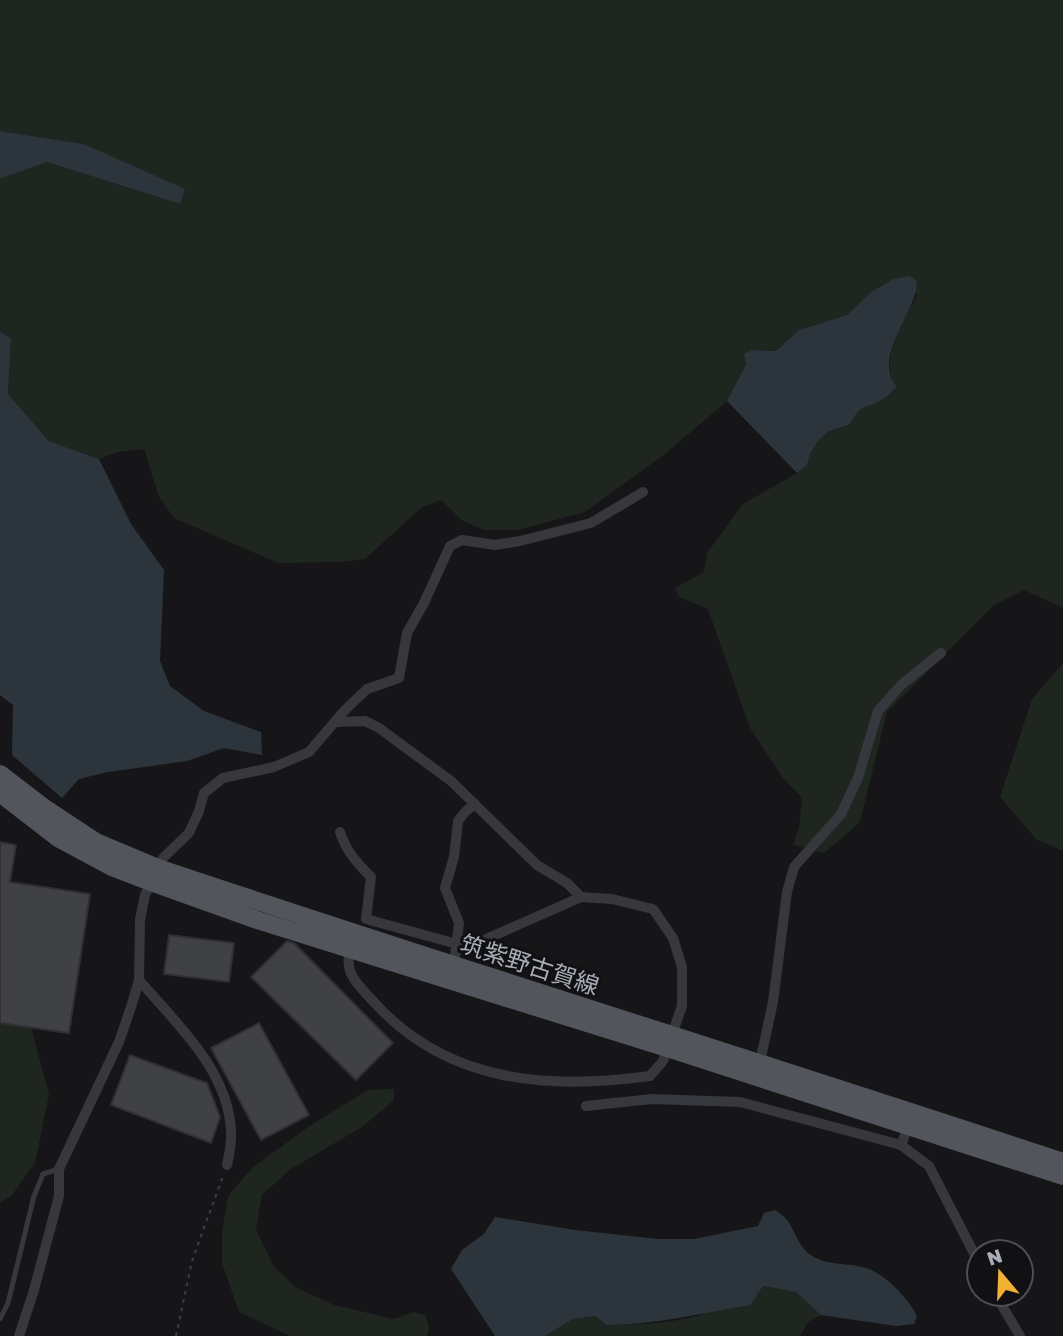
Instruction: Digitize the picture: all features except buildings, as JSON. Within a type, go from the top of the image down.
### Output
[{"type":"main road","name":"筑紫野古賀線","points":[[0,774],[96,842],[155,875]]},
{"type":"main road","name":"筑紫野古賀線","points":[[0,793],[58,838],[112,867],[155,875],[911,1119],[1063,1163]]},
{"type":"main road","name":"筑紫野古賀線","points":[[353,941],[454,965],[669,1042],[760,1062],[1063,1176]]},
{"type":"street","points":[[19,1336],[59,1196],[59,1169],[119,1041],[139,980],[140,920],[145,895],[163,858],[189,833],[200,811],[204,793],[223,778],[274,767],[309,752],[367,689],[399,678],[407,633],[450,546],[462,540],[495,545],[520,541],[591,523],[643,492]]},
{"type":"street","points":[[760,1062],[773,1002],[787,892],[794,867],[841,814],[858,778],[878,711],[901,685],[941,653]]},
{"type":"street","points":[[335,722],[365,721],[379,729],[451,781],[537,865],[567,883],[581,897]]},
{"type":"street","points":[[454,965],[459,923],[445,888],[454,857],[457,821],[475,804]]},
{"type":"street","points":[[340,832],[355,861],[371,877],[366,919],[457,944],[484,940],[581,897],[653,909],[673,938],[682,967],[682,1006],[663,1060],[650,1076],[596,1080],[533,1080],[494,1074],[453,1060],[391,1022],[349,971],[347,960],[353,941]]},
{"type":"street","points":[[139,980],[187,1035],[212,1071],[229,1114],[231,1134],[227,1165]]},
{"type":"street","points":[[586,1106],[652,1099],[740,1102],[901,1145],[929,1166],[966,1238]]},
{"type":"street","points":[[901,1145],[911,1119]]},
{"type":"street","points":[[1003,1308],[1020,1336]]},
{"type":"lane","points":[[0,1319],[8,1303],[34,1196],[43,1174],[59,1169]]},
{"type":"path","points":[[177,1336],[192,1261],[227,1165]]},
{"type":"shaded area","points":[[0,0],[1063,0],[1063,608],[1024,590],[993,606],[887,712],[860,822],[824,853],[793,845],[799,828],[802,798],[783,778],[750,728],[708,609],[679,597],[675,588],[704,572],[707,553],[743,504],[797,473],[807,465],[818,441],[828,432],[839,429],[867,405],[882,400],[897,388],[892,377],[891,353],[917,295],[893,279],[871,292],[847,315],[799,330],[776,351],[763,350],[746,364],[727,401],[665,454],[585,512],[518,530],[484,530],[463,521],[441,500],[421,508],[365,559],[278,563],[174,518],[159,497],[144,449],[118,452],[99,459],[49,441],[8,394],[11,339],[0,331],[0,179],[47,162],[180,204],[84,144],[0,131]]},
{"type":"shaded area","points":[[0,131],[84,144],[185,189],[180,204],[47,162],[0,179]]},
{"type":"shaded area","points":[[909,276],[917,281],[915,294],[897,334],[889,362],[890,375],[897,387],[883,399],[861,409],[850,424],[828,432],[818,441],[807,465],[797,473],[727,401],[746,364],[744,354],[752,350],[776,351],[799,330],[847,315],[871,292],[893,279]]},
{"type":"shaded area","points":[[0,331],[11,339],[8,394],[49,441],[99,459],[131,524],[164,570],[160,661],[170,686],[204,711],[261,732],[262,755],[224,748],[187,761],[108,772],[79,779],[62,798],[12,755],[13,705],[0,695]]},
{"type":"shaded area","points":[[1063,663],[1063,851],[1036,839],[1000,797],[1032,699]]},
{"type":"shaded area","points":[[0,1018],[30,1024],[49,1094],[35,1163],[12,1195],[0,1203]]},
{"type":"shaded area","points":[[394,1089],[394,1100],[362,1127],[291,1169],[262,1195],[256,1230],[274,1267],[297,1288],[334,1305],[394,1319],[413,1312],[426,1315],[429,1330],[427,1336],[290,1336],[239,1312],[222,1263],[222,1233],[228,1196],[252,1168],[311,1125],[368,1090]]},
{"type":"shaded area","points":[[775,1210],[787,1220],[808,1253],[829,1262],[866,1268],[888,1281],[914,1310],[917,1316],[914,1324],[896,1326],[821,1315],[796,1292],[763,1286],[750,1305],[660,1321],[624,1324],[606,1325],[596,1316],[573,1319],[545,1336],[495,1336],[451,1269],[462,1250],[484,1234],[495,1217],[575,1230],[658,1239],[694,1239],[758,1226],[764,1213]]},
{"type":"shaded area","points":[[763,1286],[796,1292],[821,1315],[808,1322],[800,1336],[545,1336],[573,1319],[597,1316],[606,1325],[685,1319],[716,1309]]}]
